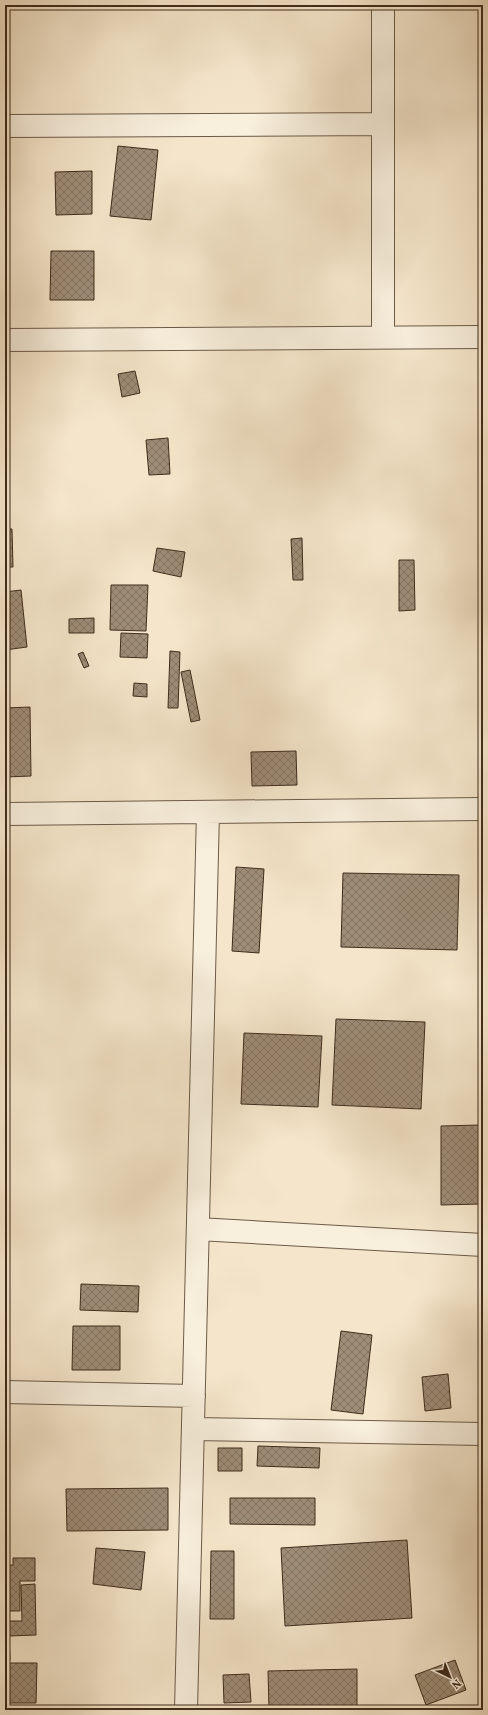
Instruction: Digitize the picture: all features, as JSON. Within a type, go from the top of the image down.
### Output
[{"type":"street","points":[[383,5],[383,338]]},
{"type":"street","points":[[5,126],[383,124]]},
{"type":"street","points":[[5,340],[483,337]]},
{"type":"street","points":[[5,814],[483,809]]},
{"type":"street","points":[[186,1710],[208,812]]},
{"type":"street","points":[[198,1230],[483,1246]]},
{"type":"street","points":[[5,1392],[194,1396]]},
{"type":"street","points":[[193,1429],[483,1434]]},
{"type":"building","points":[[118,146],[158,150],[151,220],[110,216]]},
{"type":"building","points":[[92,171],[92,214],[56,215],[55,172]]},
{"type":"building","points":[[51,251],[94,251],[94,300],[50,300]]},
{"type":"building","points":[[135,371],[140,393],[122,397],[118,374]]},
{"type":"building","points":[[168,438],[170,474],[149,475],[146,440]]},
{"type":"building","points":[[5,529],[12,529],[13,567],[5,567]]},
{"type":"building","points":[[302,538],[303,580],[293,580],[291,539]]},
{"type":"building","points":[[157,548],[185,552],[181,577],[153,571]]},
{"type":"building","points":[[399,560],[414,560],[415,610],[399,611]]},
{"type":"building","points":[[111,585],[148,585],[146,631],[110,630]]},
{"type":"building","points":[[21,590],[27,647],[5,650],[5,592]]},
{"type":"building","points":[[94,618],[94,633],[69,633],[69,619]]},
{"type":"building","points":[[121,633],[148,634],[147,658],[120,657]]},
{"type":"building","points":[[170,651],[180,652],[178,708],[168,708]]},
{"type":"building","points":[[83,652],[89,666],[84,668],[78,654]]},
{"type":"building","points":[[190,670],[200,720],[191,722],[181,672]]},
{"type":"building","points":[[134,683],[147,684],[147,697],[133,696]]},
{"type":"building","points":[[30,707],[31,776],[5,777],[5,708]]},
{"type":"building","points":[[296,751],[297,785],[252,786],[251,752]]},
{"type":"building","points":[[236,867],[264,869],[259,953],[232,951]]},
{"type":"building","points":[[343,873],[459,875],[457,950],[341,947]]},
{"type":"building","points":[[483,1017],[483,1120],[481,1120]]},
{"type":"building","points":[[336,1019],[425,1022],[421,1109],[332,1105]]},
{"type":"building","points":[[244,1033],[322,1036],[318,1107],[241,1104]]},
{"type":"building","points":[[480,1125],[480,1204],[441,1205],[441,1126]]},
{"type":"building","points":[[81,1284],[139,1286],[138,1312],[80,1310]]},
{"type":"building","points":[[73,1326],[120,1326],[120,1370],[72,1370]]},
{"type":"building","points":[[341,1331],[372,1335],[363,1414],[331,1410]]},
{"type":"building","points":[[448,1374],[451,1408],[425,1411],[422,1377]]},
{"type":"building","points":[[258,1446],[320,1448],[319,1468],[257,1466]]},
{"type":"building","points":[[218,1448],[242,1448],[242,1471],[218,1471]]},
{"type":"building","points":[[168,1488],[168,1530],[67,1531],[66,1489]]},
{"type":"building","points":[[230,1498],[315,1498],[315,1525],[230,1524]]},
{"type":"building","points":[[407,1540],[412,1618],[285,1626],[281,1548]]},
{"type":"building","points":[[96,1548],[145,1552],[141,1590],[93,1584]]},
{"type":"building","points":[[211,1551],[234,1551],[234,1619],[210,1619]]},
{"type":"building","points":[[13,1558],[35,1558],[35,1581],[20,1581],[20,1611],[5,1611],[5,1565],[13,1565]]},
{"type":"building","points":[[35,1584],[36,1635],[9,1636],[10,1660],[5,1661],[5,1621],[22,1621],[21,1585]]},
{"type":"building","points":[[455,1660],[466,1690],[426,1705],[415,1675]]},
{"type":"building","points":[[8,1663],[37,1663],[36,1703],[5,1703],[5,1668],[8,1668]]},
{"type":"building","points":[[357,1669],[357,1707],[269,1709],[268,1671]]},
{"type":"building","points":[[249,1674],[251,1702],[224,1703],[223,1675]]}]
